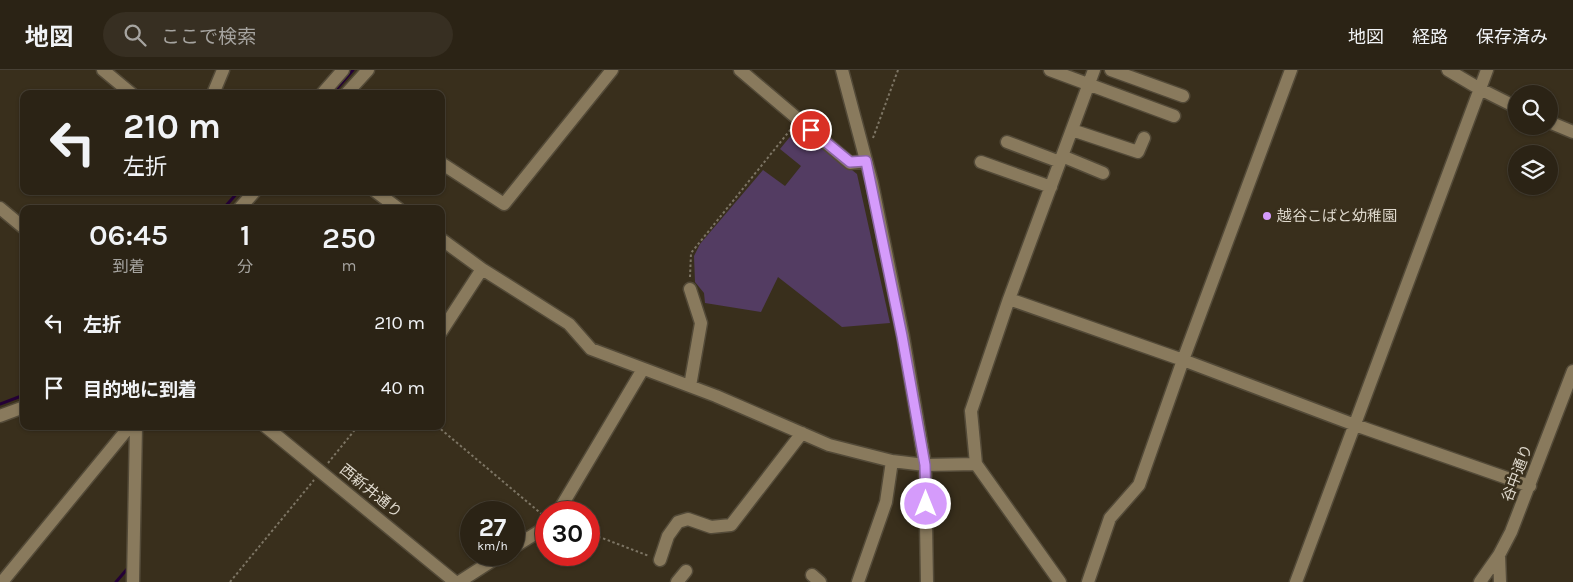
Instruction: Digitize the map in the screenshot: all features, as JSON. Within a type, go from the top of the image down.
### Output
[{"type":"street","points":[[103,70],[127,90]]},
{"type":"street","points":[[215,90],[223,70]]},
{"type":"street","points":[[326,90],[343,70]]},
{"type":"street","points":[[350,90],[368,70]]},
{"type":"street","points":[[445,166],[504,204],[612,70]]},
{"type":"street","points":[[740,70],[850,162],[866,161]]},
{"type":"street","points":[[842,70],[866,161],[902,336],[925,465],[926,582]]},
{"type":"street","points":[[1050,70],[1174,116]]},
{"type":"street","points":[[1060,582],[976,464],[970,411],[1009,299],[1094,70]]},
{"type":"street","points":[[1111,70],[1183,96]]},
{"type":"street","points":[[1088,582],[1110,518],[1139,485],[1183,360],[1292,70]]},
{"type":"street","points":[[1448,70],[1480,90],[1508,103]]},
{"type":"street","points":[[1296,582],[1487,70]]},
{"type":"street","points":[[1558,126],[1573,132]]},
{"type":"street","points":[[1072,130],[1138,152],[1144,138]]},
{"type":"street","points":[[1007,142],[1103,173]]},
{"type":"street","points":[[981,162],[1051,187]]},
{"type":"street","points":[[243,205],[251,195]]},
{"type":"street","points":[[380,195],[394,205]]},
{"type":"street","points":[[0,208],[20,225]]},
{"type":"street","points":[[445,242],[482,269],[569,324],[590,349],[690,386],[829,445],[892,461],[925,465],[976,464]]},
{"type":"street","points":[[445,326],[482,269]]},
{"type":"street","points":[[690,288],[701,323],[690,386]]},
{"type":"street","points":[[1009,299],[1183,360],[1355,425],[1530,486]]},
{"type":"street","points":[[565,501],[643,369]]},
{"type":"street","name":"谷中通り","points":[[1480,582],[1499,555],[1511,532],[1573,371]]},
{"type":"street","points":[[0,416],[20,408]]},
{"type":"street","points":[[2,582],[127,430]]},
{"type":"street","points":[[133,582],[136,430]]},
{"type":"street","name":"西新井通り","points":[[270,430],[457,582]]},
{"type":"street","points":[[660,560],[668,536],[678,522],[688,519],[711,527],[731,525],[802,434]]},
{"type":"street","points":[[858,582],[886,502],[892,461]]},
{"type":"street","points":[[1499,555],[1500,582]]},
{"type":"street","points":[[457,582],[484,566]]},
{"type":"street","points":[[677,582],[686,571]]},
{"type":"path","points":[[872,139],[898,70]]},
{"type":"path","points":[[690,288],[691,252],[798,120]]},
{"type":"path","points":[[230,582],[355,430]]},
{"type":"path","points":[[442,430],[535,509]]},
{"type":"path","points":[[600,537],[660,560]]},
{"type":"shaded area","points":[[798,127],[857,174],[890,323],[842,327],[778,277],[761,312],[705,303],[704,293],[695,282],[694,256],[700,244],[763,170],[785,186],[801,166],[780,149]]},
{"type":"waterway","points":[[336,90],[353,70]]},
{"type":"waterway","points":[[227,205],[235,195]]},
{"type":"waterway","points":[[0,404],[20,396]]},
{"type":"waterway","points":[[116,582],[128,568]]},
{"type":"place","name":"越谷こばと幼稚園","points":[[1267,216]]},
{"type":"route","points":[[811,130],[850,162],[866,161],[902,336],[925,465],[926,504]]}]
